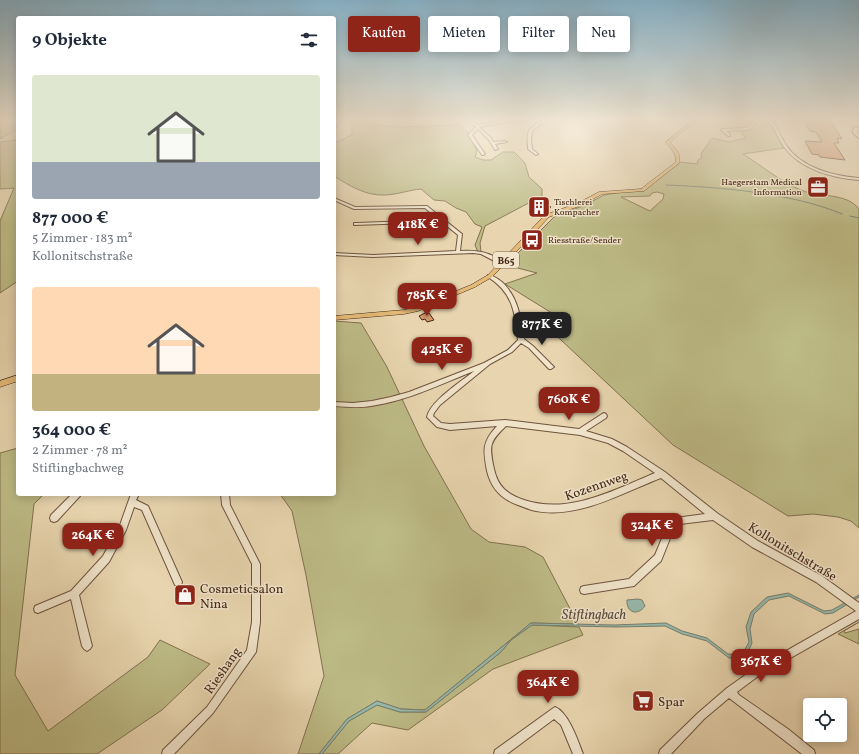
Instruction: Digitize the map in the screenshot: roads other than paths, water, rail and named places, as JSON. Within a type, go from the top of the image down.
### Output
[{"type":"main road","name":"B65","points":[[336,318],[382,315],[418,309],[473,286],[490,276],[547,216],[580,204],[601,193],[645,188],[655,178],[678,162],[677,154]]},
{"type":"main road","points":[[0,384],[16,379]]},
{"type":"street","points":[[793,154],[808,167],[859,179]]},
{"type":"street","points":[[336,200],[354,208],[423,207],[460,235],[458,252]]},
{"type":"street","points":[[356,224],[443,221]]},
{"type":"street","points":[[336,254],[373,256],[458,252],[482,253],[502,263]]},
{"type":"street","points":[[490,276],[495,278],[513,299],[519,320],[521,340],[550,367]]},
{"type":"street","name":"Kollonitschstraße","points":[[336,404],[353,407],[384,402],[404,396],[488,363],[510,351],[521,340]]},
{"type":"street","name":"Kollonitschstraße","points":[[488,363],[438,404],[431,412],[430,417],[439,425],[450,427],[504,423],[580,432],[610,441],[625,449],[662,474],[714,516],[755,544],[819,579],[858,609]]},
{"type":"street","points":[[580,432],[604,416]]},
{"type":"street","name":"Kozennweg","points":[[504,423],[488,442],[487,454],[492,480],[504,496],[540,510],[570,508],[591,502],[662,474]]},
{"type":"street","points":[[54,518],[75,496]]},
{"type":"street","name":"Rieshang","points":[[167,754],[210,710],[251,652],[256,622],[256,564],[226,505],[225,496]]},
{"type":"street","points":[[38,609],[74,594],[106,559],[123,527],[133,498],[145,508],[178,582]]},
{"type":"street","points":[[584,590],[631,582],[658,558],[670,528],[678,521],[714,516]]},
{"type":"street","points":[[74,594],[87,646]]},
{"type":"street","points":[[664,754],[701,716],[730,691],[754,674],[858,609]]},
{"type":"street","points":[[730,691],[736,698],[810,754]]},
{"type":"street","points":[[499,754],[555,712],[564,722],[578,754]]},
{"type":"waterway","points":[[666,185],[709,187],[756,192],[801,201],[842,214]]},
{"type":"waterway","points":[[850,216],[859,218]]},
{"type":"place","name":"Haegerstam Medical Information","points":[[818,187]]},
{"type":"place","name":"Tischlerei Kompacher","points":[[539,207]]},
{"type":"place","name":"Riesstraße/Sender","points":[[532,240]]},
{"type":"place","name":"Cosmeticsalon Nina","points":[[185,595]]},
{"type":"place","name":"Spar","points":[[643,701]]},
{"type":"water label","name":"Stiftingbach","points":[[594,614]]}]
